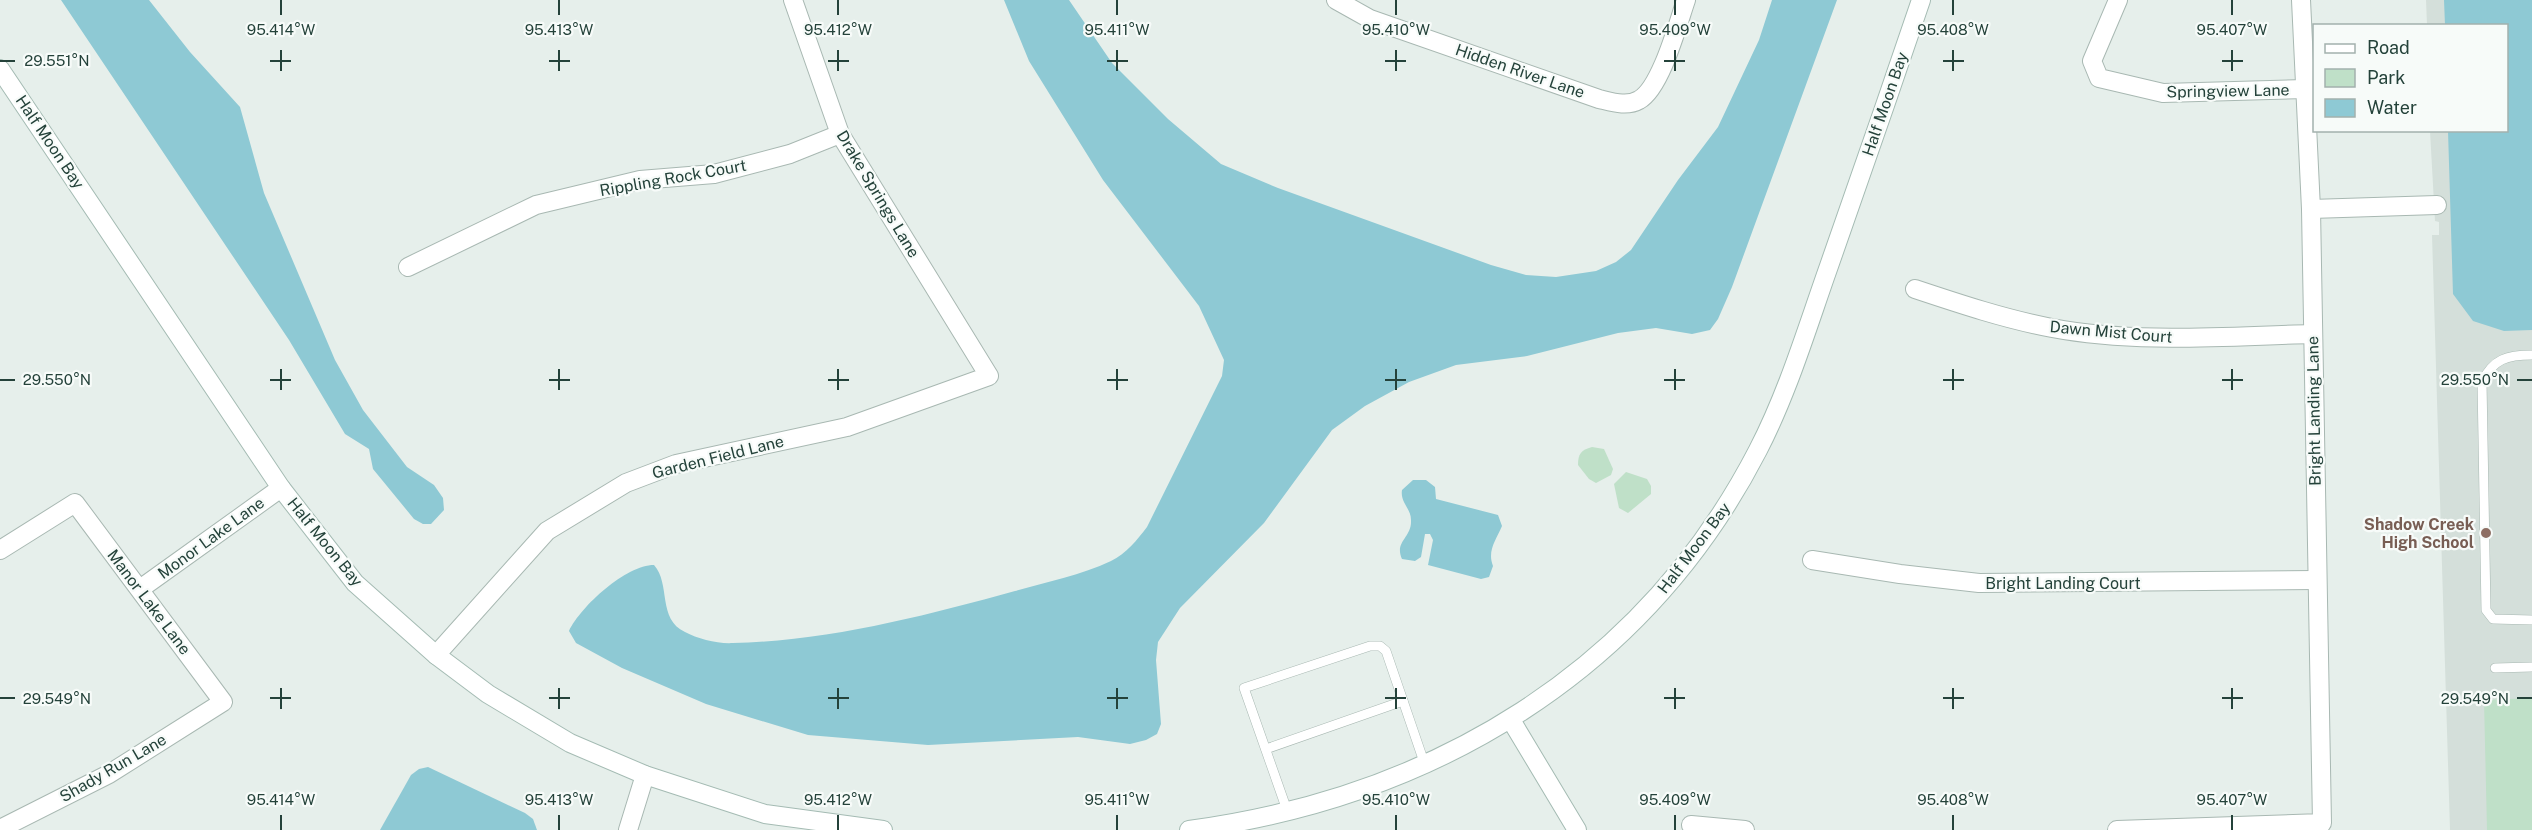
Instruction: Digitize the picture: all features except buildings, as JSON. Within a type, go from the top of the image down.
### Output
[{"type":"street","name":"Drake Springs Lane","points":[[793,0],[840,134],[989,376]]},
{"type":"street","name":"Hidden River Lane","points":[[1336,0],[1370,19],[1599,99],[1624,104],[1641,99],[1664,64],[1686,0]]},
{"type":"street","name":"Half Moon Bay","points":[[1189,830],[1288,813],[1382,784],[1425,765],[1511,720],[1581,669],[1628,629],[1675,576],[1735,492],[1759,448],[1791,375],[1922,0]]},
{"type":"street","name":"Springview Lane","points":[[2118,0],[2092,61],[2099,78],[2163,93],[2306,89]]},
{"type":"street","name":"Bright Landing Lane","points":[[2117,830],[2322,823],[2311,209],[2301,0]]},
{"type":"street","name":"Half Moon Bay","points":[[0,69],[281,488],[355,583],[436,655],[488,694],[570,743],[645,775],[765,814],[883,830]]},
{"type":"street","name":"Rippling Rock Court","points":[[408,267],[536,205],[640,180],[714,174],[790,154],[840,134]]},
{"type":"street","points":[[2311,209],[2437,205]]},
{"type":"street","name":"Dawn Mist Court","points":[[1915,289],[1984,311],[2053,328],[2127,336],[2187,338],[2313,334]]},
{"type":"street","name":"Garden Field Lane","points":[[436,655],[547,531],[626,483],[676,464],[847,427],[989,376]]},
{"type":"street","name":"Monor Lake Lane","points":[[140,589],[281,488]]},
{"type":"street","name":"Manor Lake Lane","points":[[0,550],[75,503],[223,702]]},
{"type":"street","name":"Bright Landing Court","points":[[1812,560],[1900,574],[1979,583],[2316,580]]},
{"type":"street","name":"Shady Run Lane","points":[[0,829],[110,774],[223,702]]},
{"type":"street","points":[[1511,720],[1577,830]]},
{"type":"street","points":[[628,830],[645,775]]},
{"type":"street","points":[[1690,825],[1745,830]]},
{"type":"lane","points":[[2532,355],[2502,358],[2488,370],[2482,382],[2486,610],[2493,619],[2532,620]]},
{"type":"lane","points":[[1288,813],[1244,688],[1263,681],[1371,646],[1380,646],[1386,651],[1425,765]]},
{"type":"lane","points":[[2495,668],[2532,667]]},
{"type":"lane","points":[[1266,749],[1403,701]]},
{"type":"shaded area","name":"Shadow Creek High School","points":[[2426,0],[2532,0],[2532,830],[2450,830],[2432,235],[2439,235],[2439,222],[2435,221],[2430,132],[2508,132],[2508,24],[2427,24]]},
{"type":"green space","points":[[1592,447],[1604,449],[1613,469],[1611,475],[1596,483],[1589,479],[1578,465],[1581,453]]},
{"type":"green space","points":[[1626,472],[1647,479],[1651,486],[1651,494],[1628,513],[1619,508],[1614,484]]},
{"type":"green space","points":[[2532,698],[2532,830],[2487,830],[2484,700]]},
{"type":"water","points":[[61,0],[149,0],[190,52],[240,107],[264,193],[335,360],[363,410],[407,467],[434,485],[443,498],[444,510],[431,524],[423,524],[414,519],[373,469],[369,449],[345,434],[289,340]]},
{"type":"water","points":[[1004,0],[1069,0],[1112,63],[1168,119],[1221,164],[1278,188],[1491,265],[1526,275],[1556,277],[1596,271],[1616,262],[1631,250],[1678,180],[1718,127],[1759,40],[1772,0],[1837,0],[1732,287],[1718,319],[1710,330],[1692,334],[1656,328],[1618,333],[1527,356],[1456,365],[1409,382],[1365,406],[1332,430],[1264,523],[1180,608],[1158,642],[1156,660],[1161,724],[1157,734],[1146,740],[1130,744],[1078,737],[928,745],[808,735],[706,704],[622,668],[576,643],[569,631],[583,610],[618,579],[643,567],[654,565],[662,582],[671,619],[685,632],[721,643],[769,641],[804,638],[876,626],[1076,574],[1122,555],[1147,527],[1222,376],[1224,360],[1199,306],[1103,180],[1029,61]]},
{"type":"water","points":[[2444,0],[2532,0],[2532,330],[2504,331],[2473,321],[2453,294],[2448,132],[2508,132],[2508,24],[2445,24]]},
{"type":"water","points":[[1413,480],[1426,480],[1435,487],[1436,499],[1498,515],[1502,526],[1492,550],[1493,566],[1489,577],[1481,579],[1428,565],[1433,540],[1430,534],[1425,534],[1421,557],[1415,561],[1402,559],[1400,548],[1411,526],[1411,520],[1402,490]]},
{"type":"water","points":[[428,767],[525,813],[533,819],[537,830],[380,830],[411,775],[419,769]]},
{"type":"place","name":"Shadow Creek High School","points":[[2486,533]]}]
